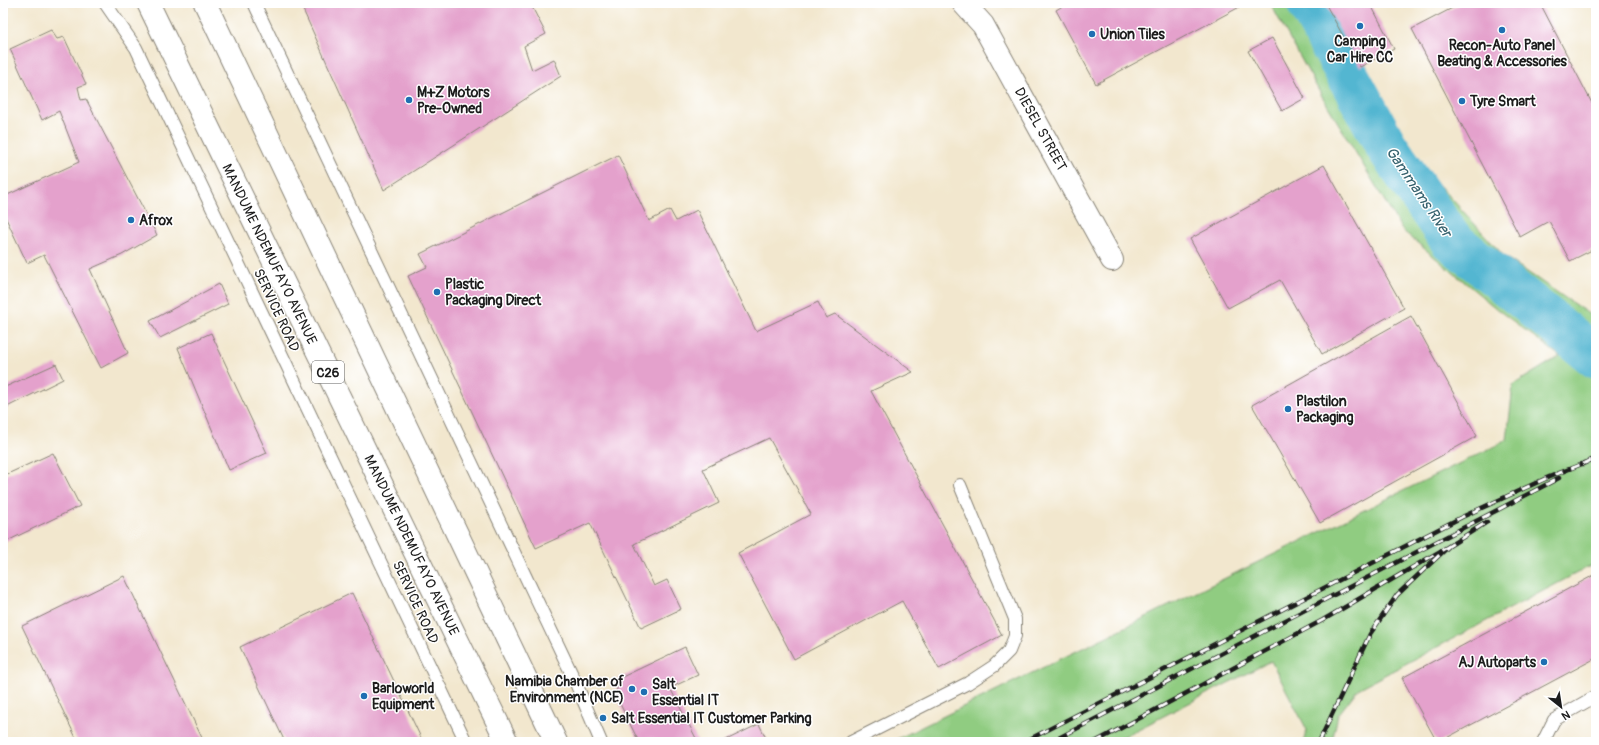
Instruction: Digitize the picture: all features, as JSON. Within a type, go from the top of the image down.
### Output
[{"type":"main road","points":[[205,3],[556,742]]},
{"type":"main road","name":"DIESEL STREET","points":[[963,3],[983,25],[1112,260]]},
{"type":"main road","name":"MANDUME NDEMUFAYO AVENUE","points":[[151,6],[507,742]]},
{"type":"lane","name":"SERVICE ROAD","points":[[105,3],[136,48],[466,742]]},
{"type":"lane","points":[[254,3],[568,666],[601,742]]},
{"type":"lane","points":[[851,742],[968,683],[994,666],[1008,651],[1015,636],[1016,619],[960,485]]},
{"type":"lane","points":[[1543,742],[1554,720],[1596,696]]},
{"type":"green space","points":[[1270,3],[1325,3],[1368,85],[1417,161],[1504,256],[1596,319],[1596,563],[1358,689],[1338,715],[1332,742],[1303,742],[1307,730],[1271,661],[1113,742],[891,742],[1507,440],[1513,385],[1560,356],[1498,310],[1402,230],[1319,91]]},
{"type":"building","points":[[300,3],[530,3],[546,34],[524,46],[532,70],[554,59],[561,76],[384,190]]},
{"type":"building","points":[[1068,3],[1247,3],[1096,84],[1056,10]]},
{"type":"building","name":"Camping Car Hire CC","points":[[1325,3],[1370,3],[1394,49],[1360,67]]},
{"type":"building","points":[[1393,3],[1403,3],[1395,7]]},
{"type":"building","points":[[1462,3],[1540,3],[1596,111],[1596,248],[1570,261],[1549,221],[1520,237],[1412,29]]},
{"type":"building","points":[[51,30],[57,39],[64,37],[86,84],[78,87],[81,100],[86,99],[157,235],[122,255],[90,269],[128,353],[101,368],[44,255],[27,263],[3,212],[3,197],[79,162],[59,111],[42,120],[10,49]]},
{"type":"building","points":[[1272,38],[1305,98],[1282,111],[1248,51]]},
{"type":"building","points":[[618,155],[649,221],[670,210],[676,221],[697,210],[756,331],[818,302],[826,318],[835,314],[913,372],[871,391],[1002,635],[939,669],[902,601],[794,659],[738,553],[811,514],[769,438],[703,469],[719,503],[634,544],[654,586],[667,580],[681,609],[641,628],[590,523],[536,548],[408,276],[427,267],[420,254]]},
{"type":"building","points":[[1324,165],[1404,308],[1322,354],[1280,280],[1228,308],[1190,239]]},
{"type":"building","points":[[219,284],[228,304],[160,338],[150,321]]},
{"type":"building","points":[[1411,316],[1477,436],[1320,523],[1252,405]]},
{"type":"building","points":[[211,333],[267,453],[229,470],[178,348]]},
{"type":"building","points":[[56,364],[63,379],[3,409],[3,388]]},
{"type":"building","points":[[53,453],[80,506],[3,543],[3,476]]},
{"type":"building","points":[[1596,574],[1596,658],[1437,742],[1402,678]]},
{"type":"building","points":[[124,576],[204,742],[78,742],[22,626]]},
{"type":"building","points":[[352,593],[423,742],[285,742],[240,647]]},
{"type":"building","name":"Salt Essential IT","points":[[685,647],[698,675],[670,688],[698,742],[639,742],[616,696],[618,679]]},
{"type":"building","name":"Salt Essential IT","points":[[759,724],[768,742],[722,742]]},
{"type":"waterway","name":"Gammams River","points":[[1308,3],[1387,147],[1451,240],[1596,357]]},
{"type":"railway","points":[[1583,464],[1596,458]]},
{"type":"railway","points":[[1024,742],[1462,517],[1549,477],[1587,462]]},
{"type":"railway","points":[[1051,742],[1559,478]]},
{"type":"railway","points":[[1319,742],[1370,634],[1397,595],[1449,546],[1487,522]]},
{"type":"railway","points":[[1095,742],[1323,620],[1449,546]]},
{"type":"place","name":"Camping Car Hire CC","points":[[1360,26]]},
{"type":"place","name":"Recon-Auto Panel Beating & Accessories","points":[[1502,30]]},
{"type":"place","name":"Union Tiles","points":[[1092,34]]},
{"type":"place","name":"M+Z Motors Pre-Owned","points":[[409,100]]},
{"type":"place","name":"Tyre Smart","points":[[1462,101]]},
{"type":"place","name":"Afrox","points":[[131,220]]},
{"type":"place","name":"Plastic Packaging Direct","points":[[437,292]]},
{"type":"place","name":"Plastilon Packaging","points":[[1288,409]]},
{"type":"place","name":"AJ Autoparts","points":[[1544,662]]},
{"type":"place","name":"Namibia Chamber of Environment (NCE)","points":[[632,689]]},
{"type":"place","name":"Salt Essential IT","points":[[644,692]]},
{"type":"place","name":"Barloworld Equipment","points":[[364,696]]},
{"type":"place","name":"Salt Essential IT Customer Parking","points":[[603,718]]}]
